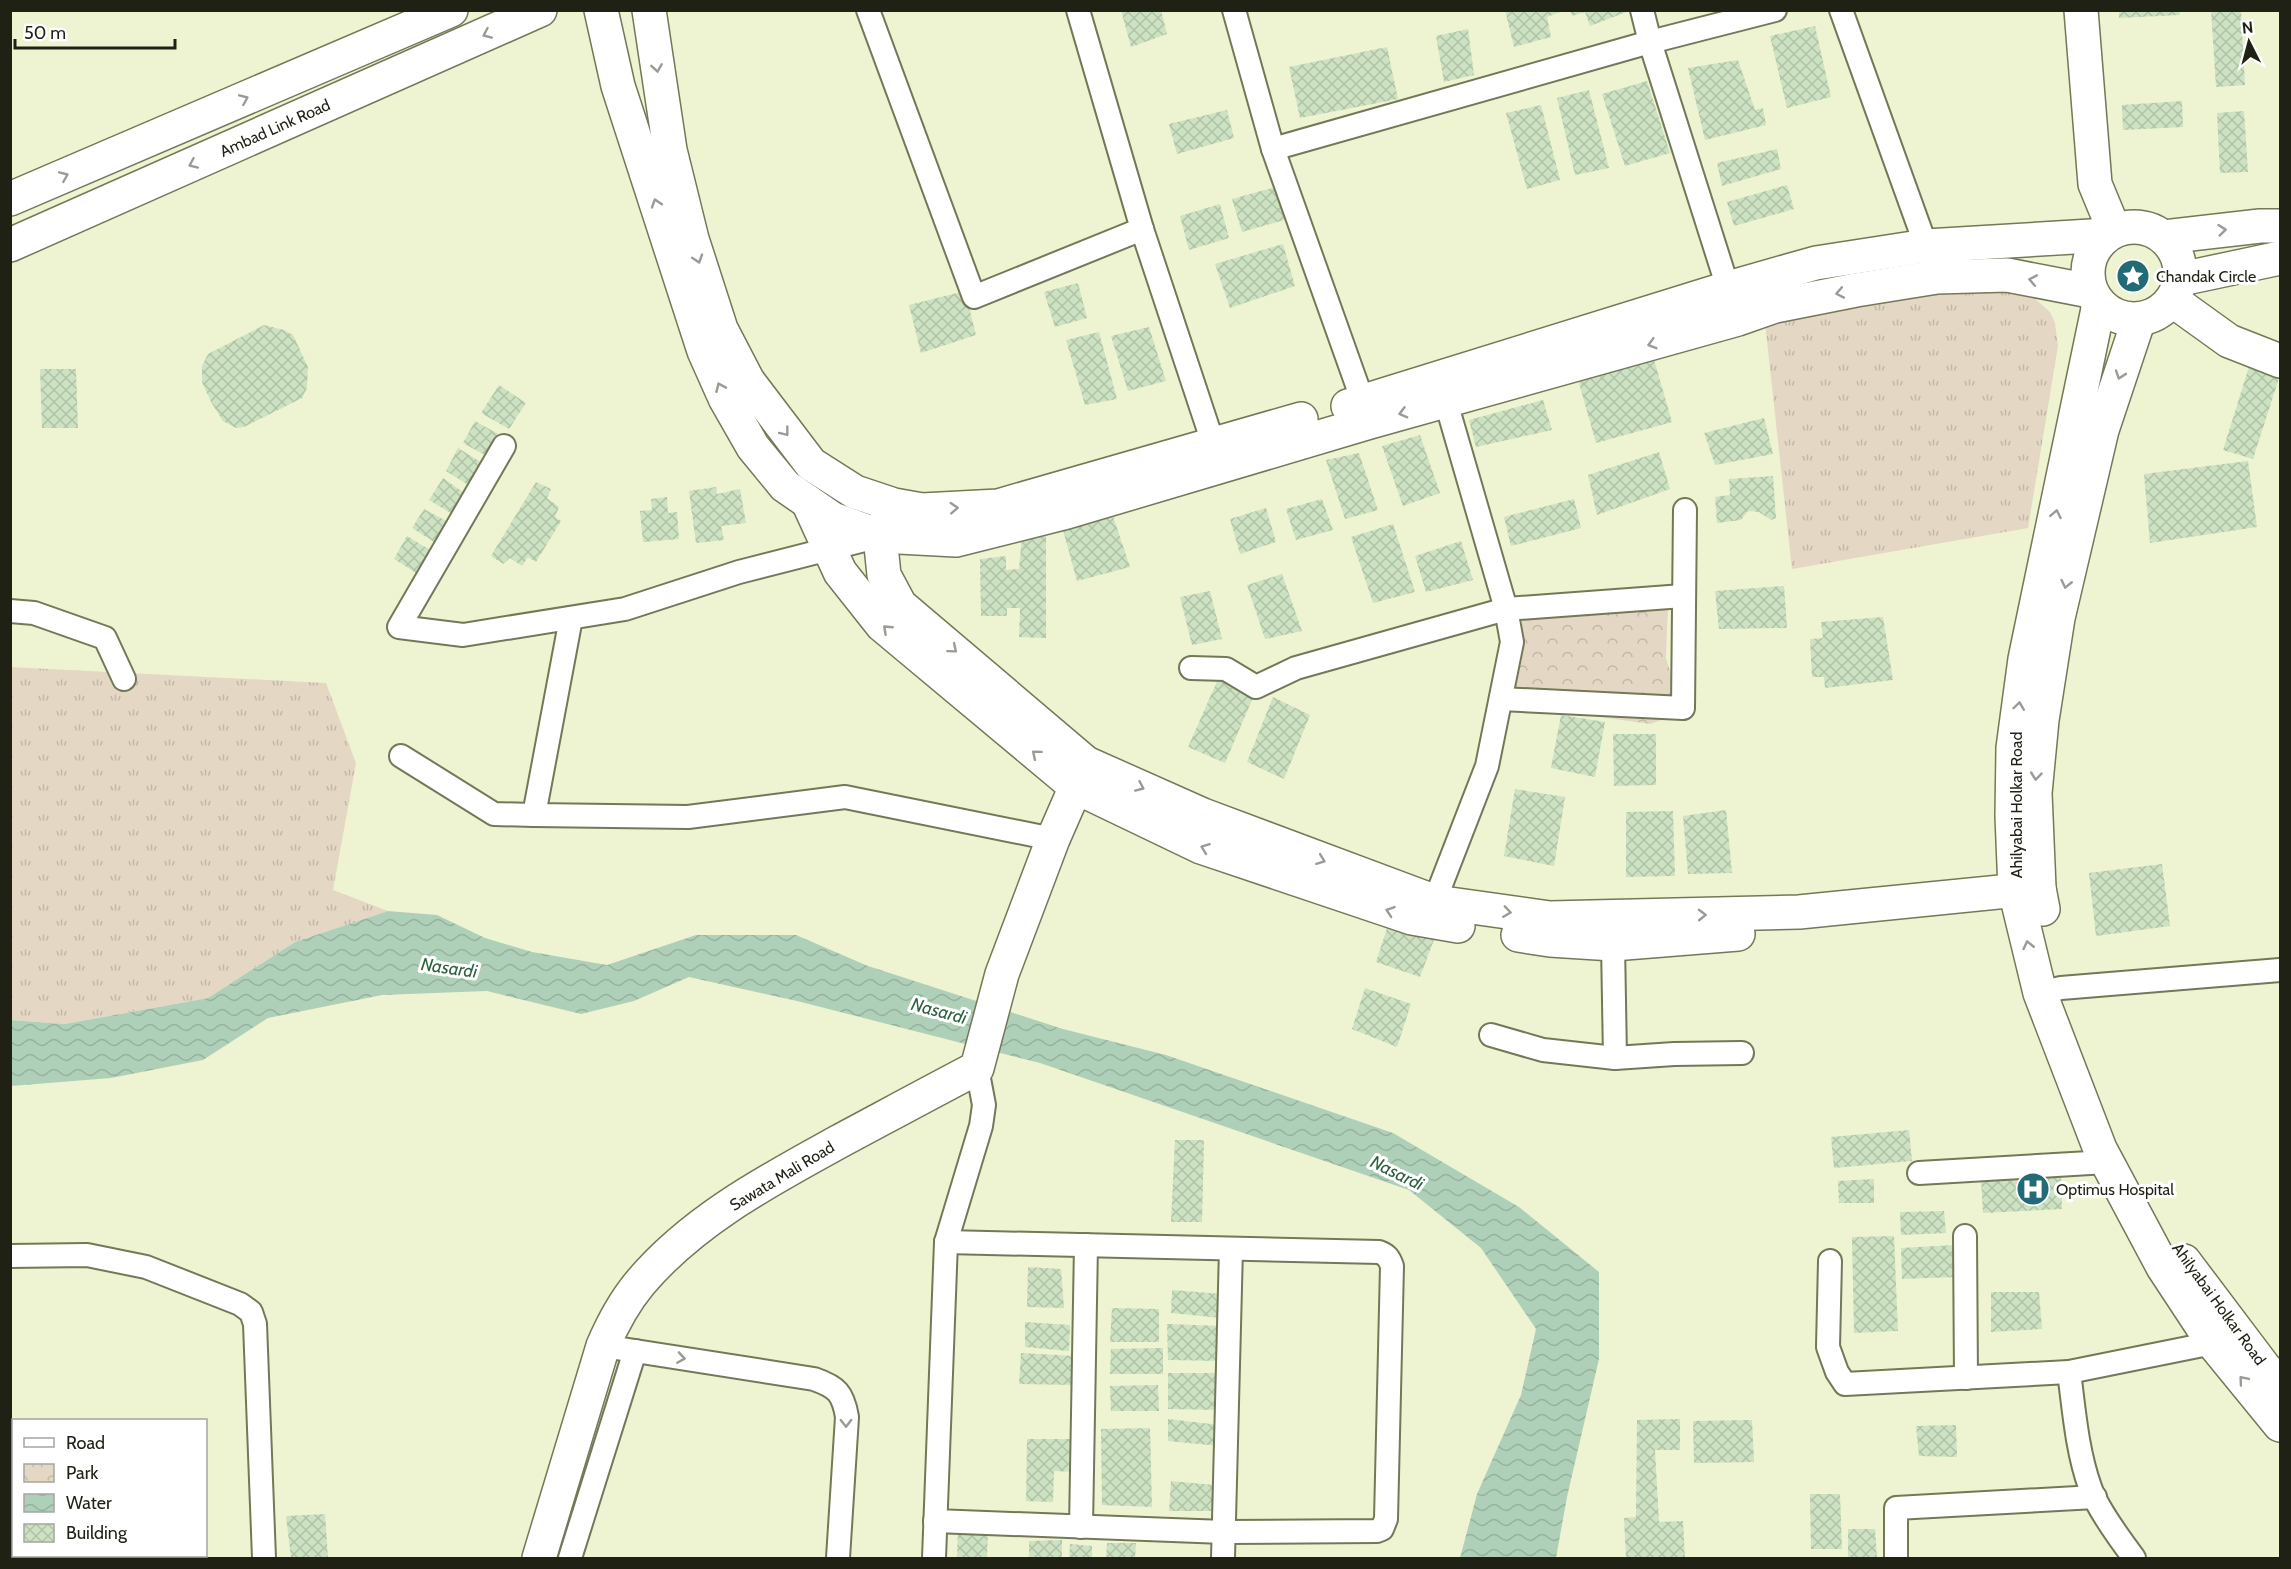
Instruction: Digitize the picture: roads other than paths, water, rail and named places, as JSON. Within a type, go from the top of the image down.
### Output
[{"type":"main road","points":[[10,199],[451,10]]},
{"type":"main road","name":"Ambad Link Road","points":[[10,245],[540,10]]},
{"type":"main road","points":[[602,10],[618,86],[704,351],[725,398],[753,447],[785,486],[833,519],[880,536],[956,540],[1067,512],[1728,288],[1816,263],[1926,246],[2110,233],[2127,226],[2140,226],[2164,237],[2174,249],[2180,264],[2176,290],[2165,308],[2139,320],[2126,319],[2111,314],[2095,297],[2087,275],[2089,260],[2096,246],[2110,233]]},
{"type":"main road","points":[[649,10],[670,150],[692,239],[722,329],[748,381],[811,464],[855,492],[894,505],[922,510],[998,506],[1213,443],[1366,412],[1446,402],[1738,319],[1775,306],[1856,290],[1937,277],[2007,275],[2095,297]]},
{"type":"main road","points":[[2080,10],[2095,184],[2110,233]]},
{"type":"main road","points":[[2164,237],[2280,226]]},
{"type":"main road","points":[[2176,290],[2280,258]]},
{"type":"main road","points":[[2176,290],[2229,341],[2280,361]]},
{"type":"main road","name":"Ahilyabai Holkar Road","points":[[2095,297],[2025,659],[2013,748],[2012,816],[2027,889],[2074,1084],[2107,1162],[2163,1267],[2213,1343],[2280,1425]]},
{"type":"main road","name":"Ahilyabai Holkar Road","points":[[2027,889],[2042,720],[2058,618],[2102,430],[2139,320]]},
{"type":"main road","points":[[808,502],[840,572],[882,625],[1081,775],[1203,815],[1431,912],[1550,940],[1613,944],[1740,933],[1799,912]]},
{"type":"main road","points":[[894,505],[880,536],[884,575],[900,605],[1081,775]]},
{"type":"main road","points":[[976,1068],[1002,974],[1053,839],[1081,775]]},
{"type":"main road","points":[[1431,912],[1550,918],[1799,912],[2027,889]]},
{"type":"main road","name":"Ahilyabai Holkar Road","points":[[2051,991],[2088,1066],[2137,1176],[2183,1258],[2212,1299],[2280,1385]]},
{"type":"main road","name":"Sawata Mali Road","points":[[539,1558],[603,1346],[610,1329],[639,1284],[683,1241],[739,1198],[976,1068]]},
{"type":"street","points":[[868,10],[974,297],[1142,229]]},
{"type":"street","points":[[1078,10],[1142,229],[1213,443]]},
{"type":"street","points":[[1234,10],[1274,149],[1366,412]]},
{"type":"street","points":[[1642,10],[1650,42],[1728,288]]},
{"type":"street","points":[[1274,149],[1650,42],[1775,10]]},
{"type":"street","points":[[1841,10],[1926,246]]},
{"type":"street","points":[[1431,912],[1487,766],[1512,642],[1506,609],[1446,402]]},
{"type":"street","points":[[504,446],[399,627],[463,635],[625,609],[739,572],[880,536]]},
{"type":"street","points":[[1501,699],[1683,708],[1685,510]]},
{"type":"street","points":[[1191,668],[1226,669],[1256,687],[1296,668],[1506,609],[1683,596]]},
{"type":"street","points":[[10,611],[34,613],[105,638],[124,679]]},
{"type":"street","points":[[534,815],[571,618]]},
{"type":"street","points":[[401,756],[494,814],[688,817],[845,798],[1053,839]]},
{"type":"street","points":[[1613,944],[1615,1058]]},
{"type":"street","points":[[2051,991],[2280,970]]},
{"type":"street","points":[[1491,1035],[1544,1050],[1615,1058],[1742,1053]]},
{"type":"street","points":[[934,1558],[946,1242],[981,1126],[984,1105],[976,1068]]},
{"type":"street","points":[[1919,1173],[2107,1162]]},
{"type":"street","points":[[1965,1236],[1966,1378]]},
{"type":"street","points":[[935,1521],[1224,1532],[1377,1531],[1385,1524],[1392,1266],[1389,1258],[1379,1252],[946,1242]]},
{"type":"street","points":[[1081,1527],[1086,1245]]},
{"type":"street","points":[[1222,1558],[1231,1249]]},
{"type":"street","points":[[10,1256],[87,1255],[146,1267],[240,1304],[251,1311],[255,1324],[264,1558]]},
{"type":"street","points":[[1830,1261],[1828,1347],[1837,1372],[1845,1384],[2069,1372],[2213,1343]]},
{"type":"street","points":[[603,1346],[814,1379],[838,1391],[847,1417],[838,1558]]},
{"type":"street","points":[[570,1558],[635,1351]]},
{"type":"street","points":[[2069,1372],[2078,1436],[2090,1488],[2134,1558]]},
{"type":"street","points":[[1896,1558],[1896,1508],[2095,1497]]},
{"type":"water","name":"Nasardi","points":[[388,911],[437,915],[485,938],[532,952],[607,965],[696,935],[796,935],[868,966],[1063,1029],[1166,1055],[1393,1133],[1519,1207],[1599,1272],[1599,1359],[1567,1497],[1556,1558],[1460,1558],[1477,1494],[1521,1395],[1536,1329],[1481,1248],[1409,1190],[1040,1063],[797,1001],[689,977],[634,1001],[581,1014],[487,991],[382,995],[268,1018],[203,1060],[111,1078],[11,1086],[10,1020],[65,1024],[208,998],[295,942]]},
{"type":"place","name":"Chandak Circle","points":[[2133,276]]},
{"type":"place","name":"Optimus Hospital","points":[[2033,1189]]}]
